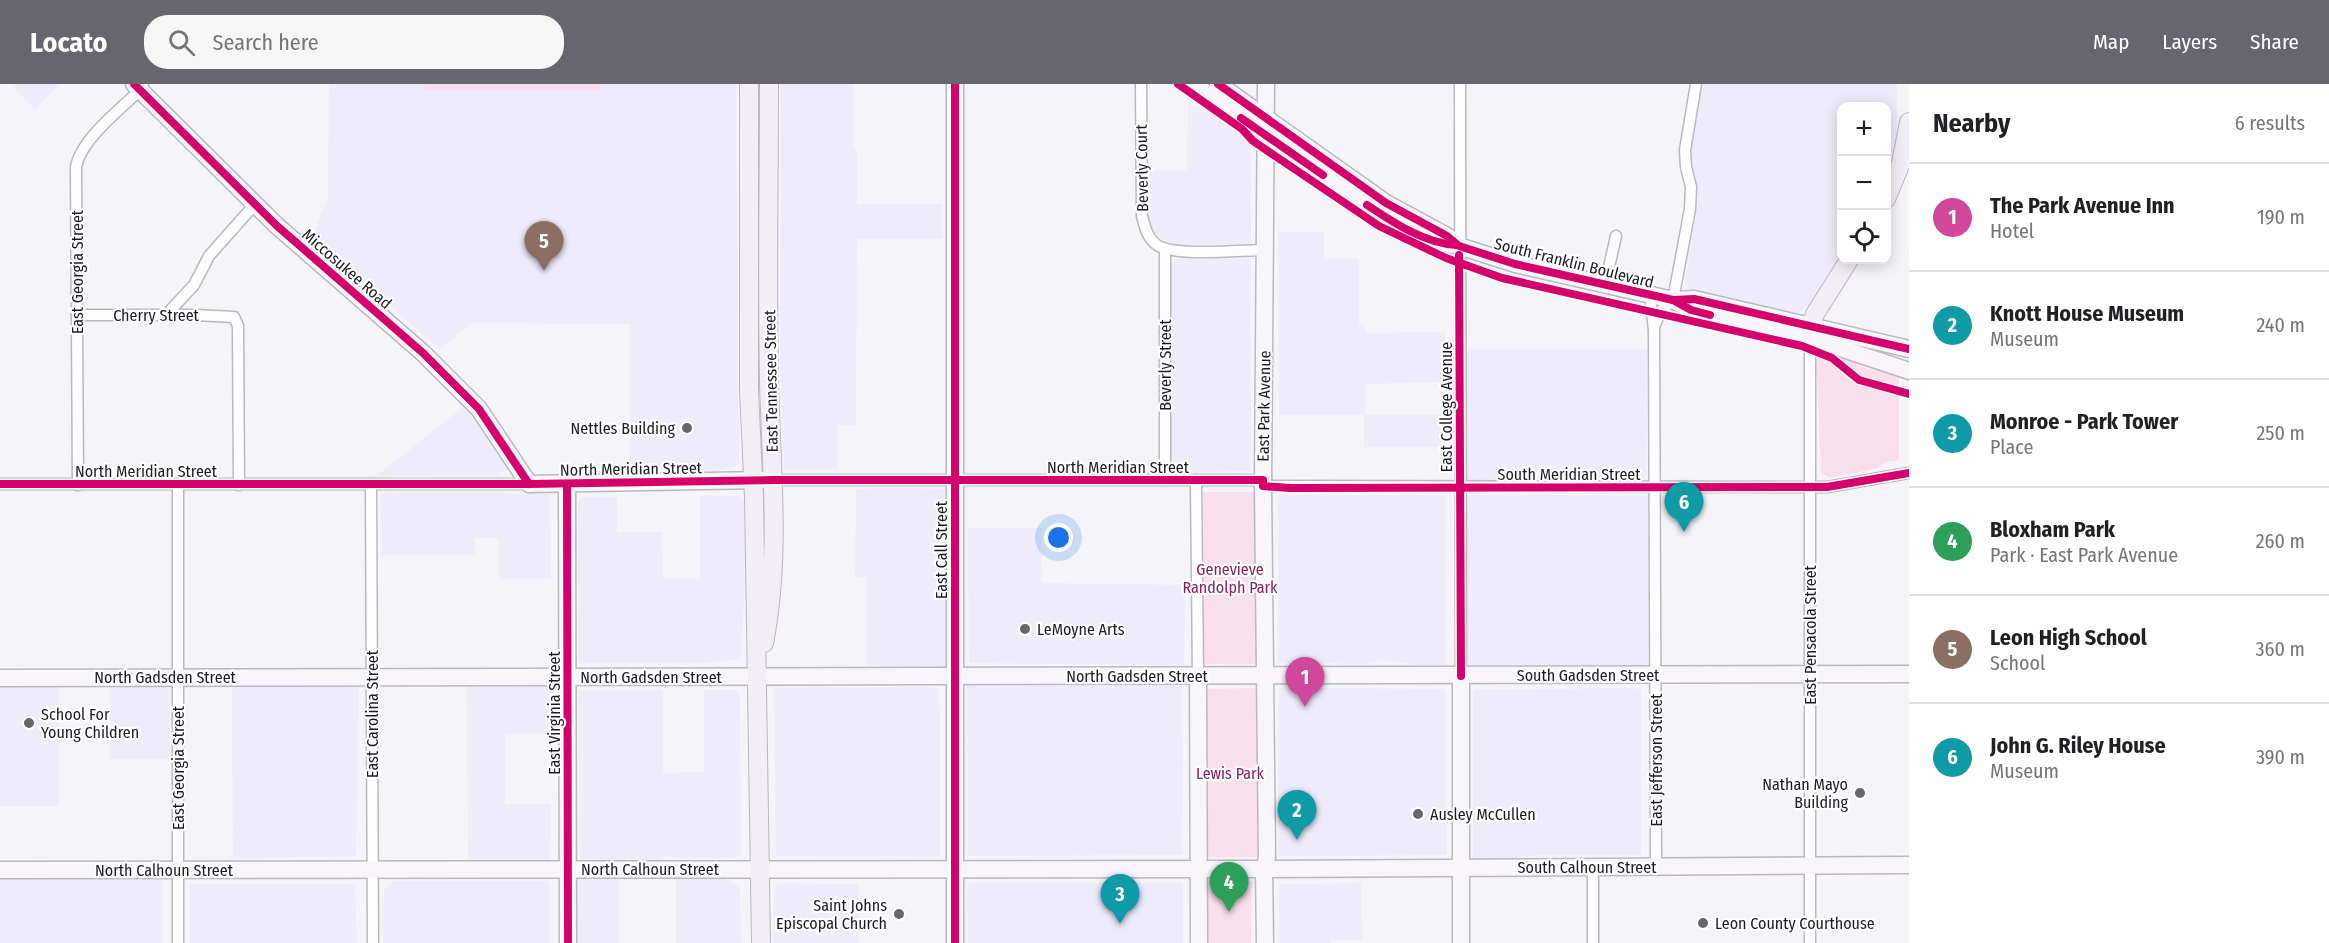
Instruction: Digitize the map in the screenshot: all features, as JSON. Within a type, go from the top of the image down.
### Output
[{"type":"main road","points":[[749,86],[769,86]]},
{"type":"main road","name":"East Tennessee Street","points":[[749,86],[750,410],[761,943]]},
{"type":"main road","name":"East Tennessee Street","points":[[756,677],[771,598],[774,538],[769,311],[769,86]]},
{"type":"main road","points":[[1891,189],[1901,163],[1909,122]]},
{"type":"main road","points":[[1810,333],[1815,314],[1846,264]]},
{"type":"main road","points":[[749,310],[769,311]]},
{"type":"street","name":"East Call Street","points":[[956,84],[956,943]]},
{"type":"street","name":"Beverly Court","points":[[1141,84],[1142,216],[1148,236],[1155,244],[1165,249]]},
{"type":"street","name":"South Franklin Boulevard","points":[[1193,84],[1267,137],[1400,225],[1437,243],[1459,246],[1506,262],[1650,295],[1673,300],[1694,299],[1810,333],[1909,371]]},
{"type":"street","name":"South Franklin Boulevard","points":[[1218,84],[1386,203],[1447,236],[1459,246]]},
{"type":"street","name":"East Park Avenue","points":[[1264,943],[1264,869],[1267,857],[1263,483],[1266,84]]},
{"type":"street","name":"East College Avenue","points":[[1460,84],[1461,943]]},
{"type":"street","name":"East Jefferson Street","points":[[1654,330],[1659,314],[1673,300],[1690,209],[1691,187],[1685,150],[1696,84]]},
{"type":"street","name":"Miccosukee Road","points":[[139,86],[255,204],[423,353],[479,409],[529,484]]},
{"type":"street","name":"East Georgia Street","points":[[78,485],[77,162],[81,151],[92,137],[139,86]]},
{"type":"street","points":[[166,315],[194,285],[209,256],[255,204]]},
{"type":"street","points":[[1605,285],[1616,236]]},
{"type":"street","points":[[1165,249],[1266,250]]},
{"type":"street","name":"Beverly Street","points":[[1165,249],[1165,480]]},
{"type":"street","name":"East Jefferson Street","points":[[1650,295],[1654,330],[1656,866]]},
{"type":"street","name":"Cherry Street","points":[[77,315],[234,317],[238,326],[238,485]]},
{"type":"street","name":"South Franklin Boulevard","points":[[1810,333],[1909,349]]},
{"type":"street","name":"East Pensacola Street","points":[[1810,333],[1810,943]]},
{"type":"street","name":"South Meridian Street","points":[[1263,483],[1460,487],[1834,487],[1909,473]]},
{"type":"street","name":"North Meridian Street","points":[[0,484],[567,484],[753,480],[1196,480],[1263,483]]},
{"type":"street","points":[[1196,480],[1199,943]]},
{"type":"street","name":"East Carolina Street","points":[[371,484],[372,943]]},
{"type":"street","name":"East Virginia Street","points":[[567,484],[568,943]]},
{"type":"street","name":"East Georgia Street","points":[[178,485],[178,943]]},
{"type":"street","name":"South Gadsden Street","points":[[1266,676],[1909,674]]},
{"type":"street","name":"North Gadsden Street","points":[[0,678],[1266,676]]},
{"type":"street","name":"South Calhoun Street","points":[[1264,869],[1909,865]]},
{"type":"street","points":[[1593,867],[1593,943]]},
{"type":"street","name":"North Calhoun Street","points":[[0,870],[1264,869]]},
{"type":"shaded area","points":[[11,84],[61,84],[35,109]]},
{"type":"shaded area","points":[[329,84],[736,84],[739,465],[716,471],[630,474],[630,324],[471,323],[440,350],[312,238],[328,196]]},
{"type":"shaded area","points":[[781,84],[853,84],[853,149],[857,150],[857,204],[942,204],[942,239],[857,239],[856,426],[837,425],[837,469],[784,469],[780,365]]},
{"type":"shaded area","points":[[1703,84],[1897,84],[1897,140],[1891,169],[1891,102],[1837,102],[1837,260],[1809,305],[1799,312],[1794,313],[1686,288],[1698,199],[1691,150]]},
{"type":"shaded area","points":[[1188,102],[1243,135],[1251,144],[1251,244],[1172,245],[1165,243],[1152,230],[1147,218],[1148,171],[1187,170]]},
{"type":"shaded area","points":[[1278,232],[1324,232],[1324,259],[1359,259],[1359,325],[1365,325],[1365,333],[1445,332],[1446,382],[1365,384],[1365,415],[1445,415],[1444,447],[1364,447],[1364,415],[1279,415]]},
{"type":"shaded area","points":[[1177,259],[1251,259],[1251,471],[1175,472],[1171,468],[1171,263]]},
{"type":"shaded area","points":[[1466,349],[1647,349],[1646,476],[1639,482],[1467,482]]},
{"type":"shaded area","points":[[465,406],[509,461],[511,468],[495,475],[376,476]]},
{"type":"shaded area","points":[[856,489],[949,489],[949,667],[866,666],[866,577],[855,577]]},
{"type":"shaded area","points":[[383,493],[550,494],[551,579],[499,579],[499,538],[475,538],[475,555],[382,555],[380,496]]},
{"type":"shaded area","points":[[1470,494],[1648,496],[1648,662],[1646,665],[1472,665],[1469,663],[1467,657],[1466,498]]},
{"type":"shaded area","points":[[1278,495],[1446,495],[1445,665],[1418,666],[1381,660],[1367,664],[1278,662]]},
{"type":"shaded area","points":[[700,496],[739,496],[744,502],[745,578],[741,659],[702,663],[579,663],[578,503],[580,499],[583,497],[617,497],[617,532],[662,532],[663,579],[700,579]]},
{"type":"shaded area","points":[[968,528],[1041,528],[1042,583],[1185,585],[1184,665],[969,663]]},
{"type":"shaded area","points":[[1181,681],[1182,855],[968,856],[967,685]]},
{"type":"shaded area","points":[[110,683],[167,686],[171,691],[170,759],[110,759]]},
{"type":"shaded area","points":[[550,683],[556,692],[551,705],[551,733],[505,734],[505,804],[551,804],[550,861],[546,866],[468,866],[467,684]]},
{"type":"shaded area","name":"School For Young Children","points":[[0,685],[59,685],[59,806],[0,806]]},
{"type":"shaded area","points":[[359,685],[356,856],[233,859],[232,686]]},
{"type":"shaded area","points":[[928,687],[938,689],[940,714],[940,857],[776,856],[774,688]]},
{"type":"shaded area","points":[[1278,688],[1445,689],[1447,855],[1278,856]]},
{"type":"shaded area","points":[[1641,689],[1641,855],[1536,855],[1504,863],[1473,863],[1473,690]]},
{"type":"shaded area","points":[[663,690],[663,773],[704,772],[704,690],[737,690],[740,697],[741,854],[733,858],[663,856],[662,863],[580,863],[579,691]]},
{"type":"shaded area","points":[[162,876],[162,943],[0,943],[0,879],[4,877]]},
{"type":"shaded area","points":[[676,877],[714,877],[728,880],[740,888],[741,943],[676,943]]},
{"type":"shaded area","points":[[576,878],[619,878],[619,943],[576,943]]},
{"type":"shaded area","points":[[392,881],[549,881],[549,943],[383,943],[384,890]]},
{"type":"shaded area","points":[[778,883],[859,884],[859,943],[774,943],[774,890]]},
{"type":"shaded area","points":[[970,883],[1183,883],[1183,943],[968,943],[967,886]]},
{"type":"shaded area","points":[[1361,883],[1362,940],[1331,940],[1331,943],[1279,943],[1279,884]]},
{"type":"shaded area","points":[[190,884],[355,884],[357,943],[190,943]]},
{"type":"green space","points":[[425,84],[600,84],[600,90],[425,90]]},
{"type":"green space","points":[[1822,350],[1868,369],[1899,376],[1899,460],[1886,462],[1878,468],[1830,478],[1821,472],[1816,357]]},
{"type":"green space","name":"Genevieve Randolph Park","points":[[1203,492],[1256,492],[1257,664],[1204,664]]},
{"type":"green space","name":"Lewis Park","points":[[1257,688],[1258,857],[1205,857],[1202,689]]},
{"type":"green space","points":[[1207,881],[1252,881],[1251,943],[1207,943]]},
{"type":"cycle path","points":[[134,84],[276,225],[423,353],[479,409],[529,484]]},
{"type":"cycle path","points":[[955,84],[955,943]]},
{"type":"cycle path","points":[[1178,84],[1242,129],[1253,141],[1379,226],[1446,258],[1502,278],[1802,346],[1832,358],[1859,380],[1909,394]]},
{"type":"cycle path","points":[[1218,84],[1386,203],[1447,236],[1459,246],[1515,264],[1673,300],[1691,310],[1710,315]]},
{"type":"cycle path","points":[[1241,118],[1323,175]]},
{"type":"cycle path","points":[[1367,205],[1421,236],[1456,245]]},
{"type":"cycle path","points":[[1459,255],[1461,676]]},
{"type":"cycle path","points":[[1673,300],[1694,299],[1909,349]]},
{"type":"cycle path","points":[[0,484],[1263,480],[1263,486],[1290,488],[1827,487],[1909,473]]},
{"type":"cycle path","points":[[567,484],[568,943]]},
{"type":"place","name":"Leon High School","points":[[544,271]]},
{"type":"place","name":"Nettles Building","points":[[687,428]]},
{"type":"place","name":"John G. Riley House","points":[[1684,532]]},
{"type":"place","name":"LeMoyne Arts","points":[[1025,629]]},
{"type":"place","name":"The Park Avenue Inn","points":[[1305,707]]},
{"type":"place","name":"School For Young Children","points":[[29,723]]},
{"type":"place","name":"Nathan Mayo Building","points":[[1860,793]]},
{"type":"place","name":"Ausley McCullen","points":[[1418,814]]},
{"type":"place","name":"Knott House Museum","points":[[1297,840]]},
{"type":"place","name":"Bloxham Park","points":[[1229,912]]},
{"type":"place","name":"Saint Johns Episcopal Church","points":[[899,914]]},
{"type":"place","name":"Leon County Courthouse","points":[[1703,923]]},
{"type":"place","name":"Monroe - Park Tower","points":[[1120,924]]}]
